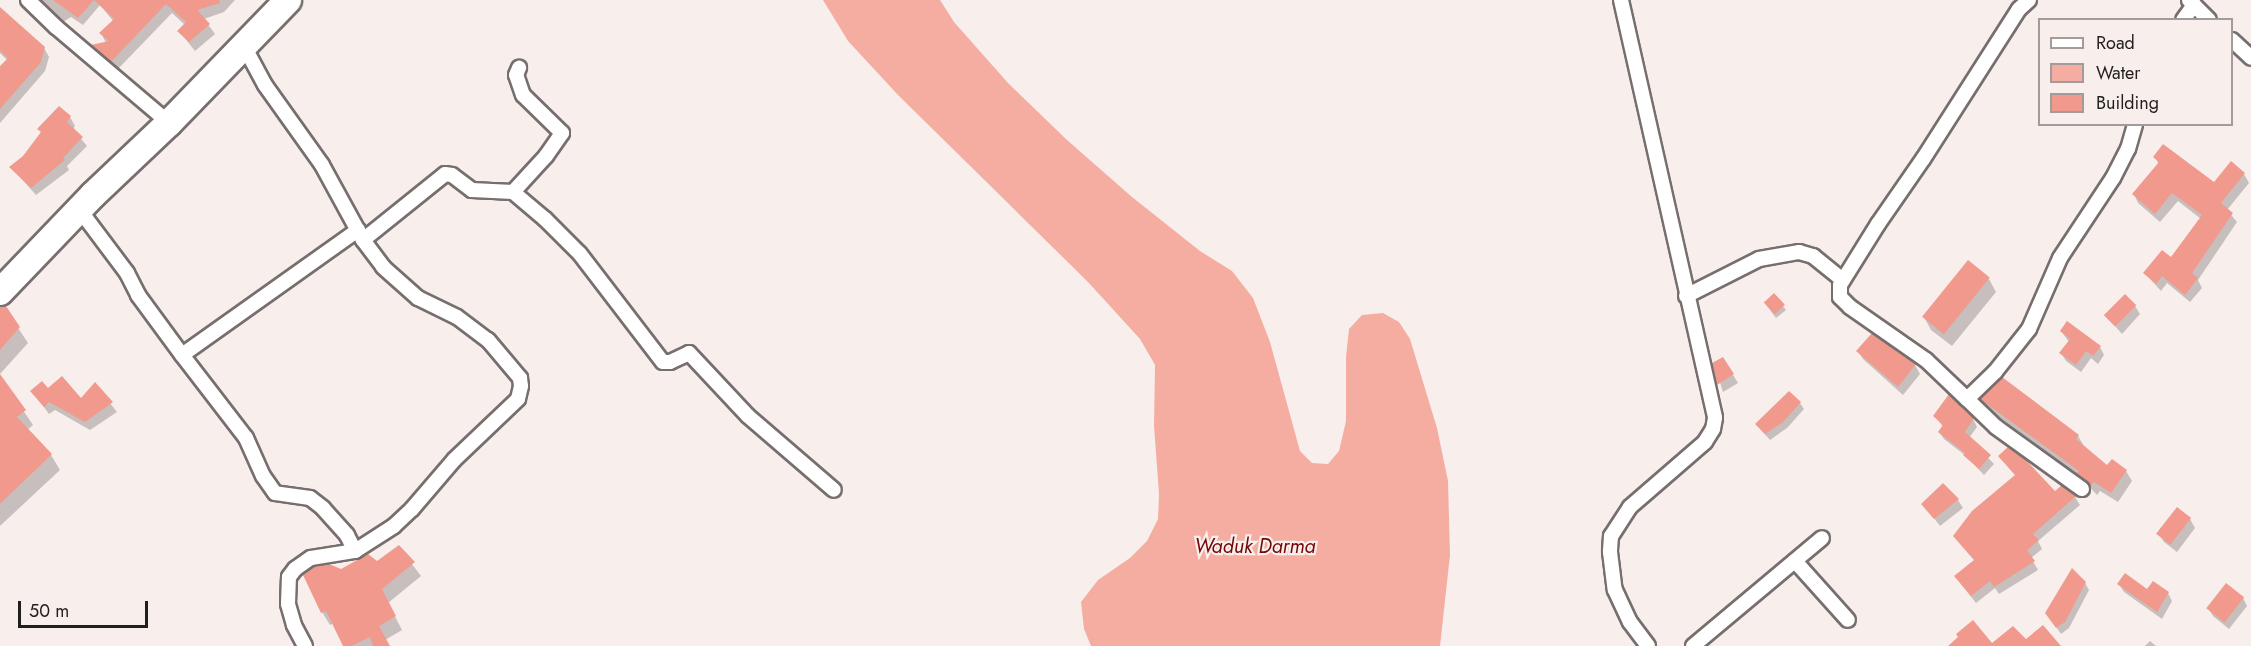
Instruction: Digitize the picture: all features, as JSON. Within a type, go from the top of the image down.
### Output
[{"type":"highway","points":[[0,292],[79,209],[169,123],[288,0]]},
{"type":"street","points":[[28,0],[56,27],[169,123]]},
{"type":"street","points":[[1621,0],[1686,296],[1714,405],[1713,429],[1696,451],[1630,507],[1611,536],[1610,552],[1615,590],[1630,622],[1648,646]]},
{"type":"street","points":[[2029,0],[2019,9],[1843,280],[1840,285],[1840,297],[1850,307],[1926,360],[1996,427],[2082,489]]},
{"type":"street","points":[[2185,18],[2191,3],[2207,18]]},
{"type":"street","points":[[2233,41],[2251,58]]},
{"type":"street","points":[[244,46],[265,85],[322,165],[360,235],[383,267],[418,298],[457,317],[488,340],[520,378],[521,386],[518,399],[454,460],[412,509],[394,526],[355,551],[311,558],[295,569],[289,578],[288,604],[294,625],[305,646]]},
{"type":"street","points":[[513,192],[546,156],[562,133],[523,95],[516,75],[519,68]]},
{"type":"street","points":[[1967,399],[1995,372],[2029,329],[2038,313],[2060,258],[2114,178],[2128,149],[2134,126]]},
{"type":"street","points":[[182,355],[360,235],[445,174],[452,175],[472,190],[513,192],[545,219],[580,254],[663,362],[689,353],[748,416],[834,490]]},
{"type":"street","points":[[79,209],[127,273],[138,295],[246,438],[263,476],[275,493],[310,498],[335,522],[355,551]]},
{"type":"street","points":[[1686,296],[1759,259],[1799,252],[1813,256],[1843,280]]},
{"type":"street","points":[[1693,646],[1822,538]]},
{"type":"street","points":[[1795,561],[1848,620]]},
{"type":"water","name":"Waduk Darma","points":[[823,0],[940,0],[954,22],[1008,83],[1067,140],[1132,197],[1200,251],[1232,271],[1253,298],[1270,342],[1300,451],[1312,463],[1328,464],[1339,451],[1346,421],[1346,357],[1349,329],[1362,315],[1383,313],[1399,322],[1410,339],[1437,428],[1448,481],[1450,555],[1440,646],[1091,646],[1084,629],[1081,602],[1098,580],[1130,558],[1147,541],[1158,519],[1159,494],[1154,426],[1155,365],[1140,339],[1088,282],[898,95],[848,41]]},
{"type":"building","points":[[53,0],[94,0],[78,18]]},
{"type":"building","points":[[94,0],[219,0],[220,3],[197,10],[210,24],[189,42],[177,31],[186,22],[166,4],[111,62],[91,45],[109,41],[99,33],[114,19]]},
{"type":"building","points":[[0,7],[45,47],[41,62],[0,109],[0,66],[8,58],[0,51]]},
{"type":"building","points":[[59,106],[71,116],[67,122],[83,137],[63,158],[65,160],[31,188],[9,167],[23,156],[41,132],[37,129]]},
{"type":"building","points":[[2163,144],[2214,182],[2231,161],[2245,173],[2221,203],[2233,213],[2192,273],[2198,278],[2185,295],[2162,276],[2156,284],[2143,273],[2162,250],[2171,257],[2202,215],[2172,193],[2155,214],[2132,194],[2159,162],[2153,157]]},
{"type":"building","points":[[1968,260],[1990,278],[1944,334],[1922,317]]},
{"type":"building","points":[[1774,293],[1785,305],[1775,314],[1764,303]]},
{"type":"building","points":[[2125,294],[2136,305],[2115,327],[2104,315]]},
{"type":"building","points":[[6,306],[20,327],[0,350],[0,307]]},
{"type":"building","points":[[2067,321],[2101,346],[2093,356],[2086,351],[2076,365],[2059,353],[2070,339],[2060,331]]},
{"type":"building","points":[[1872,333],[1916,364],[1898,387],[1856,351]]},
{"type":"building","points":[[1723,357],[1734,374],[1717,385],[1712,363]]},
{"type":"building","points":[[0,374],[26,410],[17,417],[52,454],[0,504]]},
{"type":"building","points":[[62,376],[81,398],[95,382],[113,402],[85,422],[49,402],[44,407],[30,391],[42,381],[48,388]]},
{"type":"building","points":[[2002,377],[2079,435],[2076,439],[2107,465],[2112,459],[2127,470],[2111,493],[2094,482],[2090,486],[2076,473],[2079,471],[1980,399]]},
{"type":"building","points":[[1789,391],[1801,402],[1783,422],[1765,434],[1755,424]]},
{"type":"building","points":[[1949,394],[1974,418],[1965,432],[1991,455],[1979,469],[1963,455],[1965,453],[1938,432],[1943,425],[1933,416]]},
{"type":"building","points":[[2008,447],[2025,459],[2055,491],[2062,485],[2076,496],[2033,534],[2039,540],[2027,550],[2035,561],[1994,587],[1990,581],[1971,596],[1954,576],[1974,560],[1953,536],[1972,511],[2015,475],[1998,456]]},
{"type":"building","points":[[1943,483],[1959,499],[1934,519],[1921,504]]},
{"type":"building","points":[[2177,507],[2191,518],[2170,545],[2156,534]]},
{"type":"building","points":[[399,545],[415,562],[382,589],[396,616],[379,626],[390,646],[373,646],[370,637],[351,646],[343,646],[326,611],[321,613],[303,575],[314,567],[329,564],[341,569],[368,554],[377,561]]},
{"type":"building","points":[[2072,568],[2086,582],[2065,622],[2056,628],[2045,613]]},
{"type":"building","points":[[2125,573],[2147,589],[2153,581],[2169,592],[2157,612],[2117,584]]},
{"type":"building","points":[[2226,583],[2244,597],[2224,622],[2206,608]]},
{"type":"building","points":[[1973,620],[1992,643],[2013,626],[2026,639],[2043,625],[2061,646],[1948,646],[1958,637],[1956,634]]}]
